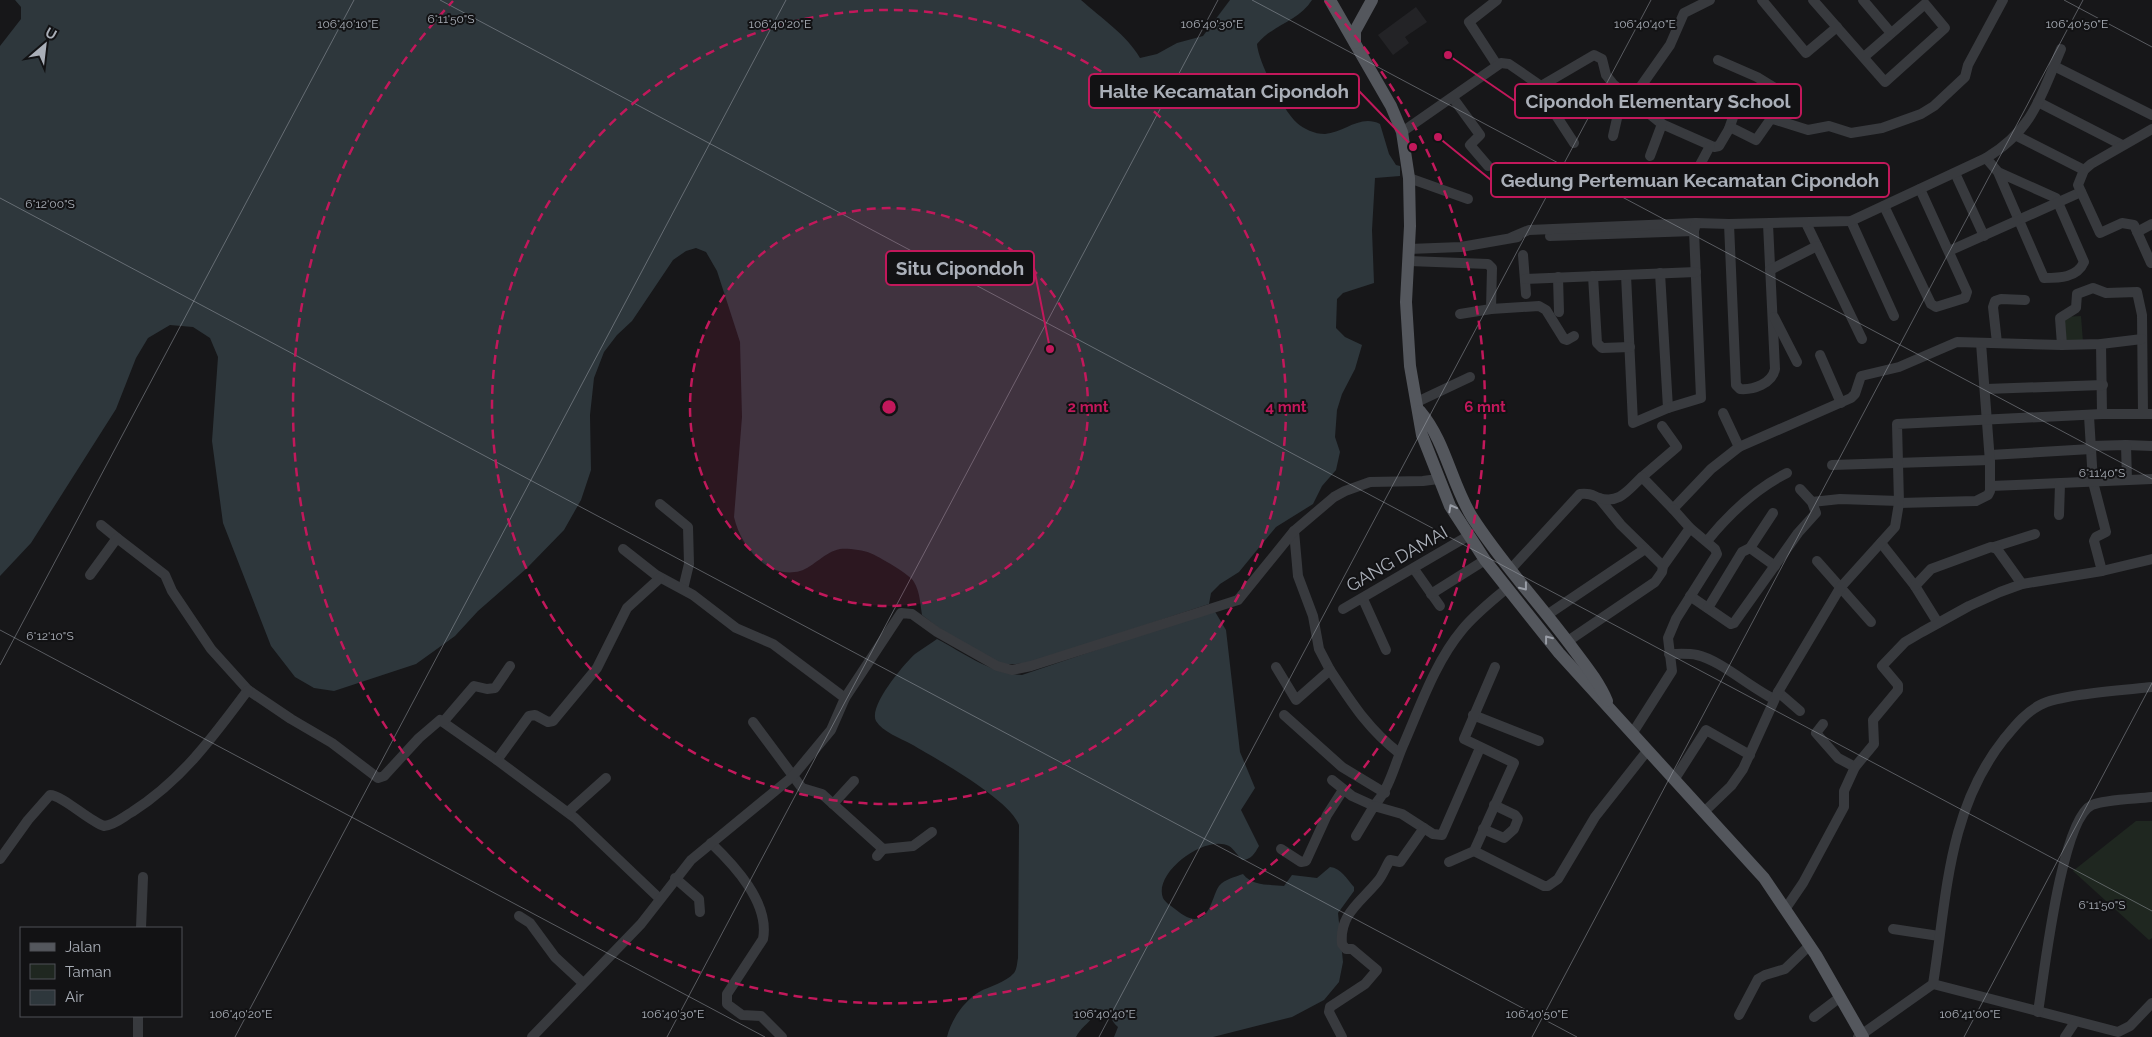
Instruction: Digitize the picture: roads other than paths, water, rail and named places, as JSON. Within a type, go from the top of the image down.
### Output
[{"type":"main road","points":[[1330,0],[1391,106],[1402,132],[1409,178],[1409,255],[1406,302],[1408,339],[1422,435],[1438,479],[1468,536],[1485,560],[1579,677],[1705,811],[1764,878],[1810,946],[1861,1036]]},
{"type":"main road","points":[[1355,44],[1355,34],[1359,23],[1372,0]]},
{"type":"main road","points":[[1342,19],[1350,24],[1359,23]]},
{"type":"main road","points":[[1418,407],[1434,431],[1470,515],[1597,682],[1609,707]]},
{"type":"street","points":[[1497,0],[1469,22],[1498,65]]},
{"type":"street","points":[[1632,99],[1670,45],[1684,12],[1710,0]]},
{"type":"street","points":[[1762,0],[1806,54],[1837,27]]},
{"type":"street","points":[[1813,0],[1885,82],[1945,28],[1925,4],[1864,57]]},
{"type":"street","points":[[1863,0],[1891,33]]},
{"type":"street","points":[[1770,120],[1773,119],[1808,130],[1829,126],[1851,133],[1888,127],[1921,114],[1934,106],[1965,77],[1968,65],[2003,0]]},
{"type":"street","points":[[1409,255],[1512,237],[1728,224],[1851,221],[1986,158],[2017,136],[2038,102],[2061,49]]},
{"type":"street","points":[[1539,86],[1543,86],[1597,55],[1602,59],[1607,76],[1623,92],[1662,124],[1710,146],[1718,146],[1729,129],[1739,100]]},
{"type":"street","points":[[1718,60],[1757,77],[1778,90],[1796,90]]},
{"type":"street","points":[[1402,132],[1505,62],[1539,86],[1574,143]]},
{"type":"street","points":[[2054,66],[2152,115]]},
{"type":"street","points":[[1729,129],[1734,129],[1756,140],[1770,120],[1778,90]]},
{"type":"street","points":[[1613,136],[1623,92]]},
{"type":"street","points":[[1453,98],[1480,135],[1470,145],[1488,166]]},
{"type":"street","points":[[2038,102],[2122,145]]},
{"type":"street","points":[[1650,156],[1662,124]]},
{"type":"street","points":[[2151,262],[2134,225],[2128,222],[2100,233],[2078,184],[2084,170],[2152,128]]},
{"type":"street","points":[[2017,136],[2084,170]]},
{"type":"street","points":[[1687,189],[1710,146]]},
{"type":"street","points":[[1986,158],[1998,172],[2044,278],[2064,278],[2082,267],[2084,262],[2056,198],[1998,172]]},
{"type":"street","points":[[1955,172],[1984,236]]},
{"type":"street","points":[[1409,178],[1468,199]]},
{"type":"street","points":[[1884,206],[1931,304],[1936,306],[1965,298],[1967,292],[1920,189]]},
{"type":"street","points":[[1948,251],[2082,192]]},
{"type":"street","points":[[1851,221],[1894,316]]},
{"type":"street","points":[[1806,223],[1862,339]]},
{"type":"street","points":[[1728,224],[1736,385],[1740,389],[1747,389],[1767,382],[1774,376],[1768,224]]},
{"type":"street","points":[[2137,232],[2152,224]]},
{"type":"street","points":[[1626,274],[1633,424],[1668,408],[1701,398],[1695,227]]},
{"type":"street","points":[[1770,270],[1817,246]]},
{"type":"street","points":[[1409,255],[1483,263],[1490,266],[1491,309]]},
{"type":"street","points":[[1523,255],[1526,294]]},
{"type":"street","points":[[1525,279],[1696,272]]},
{"type":"street","points":[[1660,273],[1668,408]]},
{"type":"street","points":[[1592,276],[1597,343],[1602,348],[1630,347]]},
{"type":"street","points":[[1558,277],[1559,312]]},
{"type":"street","points":[[1705,811],[1731,786],[1750,755],[1776,696],[1840,588],[1895,527],[1899,502],[1899,464],[1896,427],[1899,422],[1986,421],[2102,414],[2147,414],[2142,339],[2147,315],[2137,292],[2106,293],[2093,288],[2077,294],[2076,308],[2060,318],[2062,345]]},
{"type":"street","points":[[1997,343],[1994,307],[1996,301],[2001,299],[2025,300]]},
{"type":"street","points":[[1460,314],[1491,309],[1539,306],[1546,310],[1564,339],[1567,340],[1574,336]]},
{"type":"street","points":[[1772,314],[1797,362]]},
{"type":"street","points":[[1673,509],[1711,469],[1739,447],[1841,403],[1855,394],[1861,376],[1899,367],[1946,345],[1957,342],[2062,345],[2101,344],[2142,339]]},
{"type":"street","points":[[1812,502],[1856,499],[1899,502],[1976,501],[1988,495],[1991,486],[1990,458],[1981,343]]},
{"type":"street","points":[[2101,344],[2102,414]]},
{"type":"street","points":[[1820,355],[1841,403]]},
{"type":"street","points":[[1418,407],[1470,377]]},
{"type":"street","points":[[1986,389],[2103,385]]},
{"type":"street","points":[[1723,413],[1739,447]]},
{"type":"street","points":[[2090,416],[2093,482],[2106,532],[2096,537],[2094,541],[2102,571]]},
{"type":"street","points":[[1510,570],[1580,494],[1589,493],[1598,497],[1615,500],[1677,447],[1662,426]]},
{"type":"street","points":[[2126,445],[2127,480]]},
{"type":"street","points":[[1832,465],[1899,464],[1990,458],[2126,445],[2152,446]]},
{"type":"street","points":[[1707,541],[1738,508],[1759,490],[1787,473]]},
{"type":"street","points":[[1632,734],[1670,674],[1672,666],[1668,638],[1690,596],[1717,554],[1717,550],[1690,528],[1642,477]]},
{"type":"street","points":[[532,1037],[641,924],[675,878],[691,860],[792,776],[827,736],[845,698],[901,613],[912,614],[936,632],[997,666],[1012,670],[1031,666],[1238,600],[1244,590],[1294,531],[1334,498],[1359,486],[1370,482],[1423,482],[1438,479]]},
{"type":"street","points":[[1991,486],[2152,479]]},
{"type":"street","points":[[2059,516],[2060,484]]},
{"type":"street","points":[[1690,596],[1732,624],[1798,533],[1816,514],[1812,502],[1800,489]]},
{"type":"street","points":[[1598,497],[1663,566]]},
{"type":"street","points":[[660,504],[688,528],[689,564],[683,589]]},
{"type":"street","points":[[1708,608],[1742,552],[1750,548],[1774,513]]},
{"type":"street","points":[[101,525],[165,575],[172,591],[211,649],[248,690],[291,719],[332,743],[378,778],[384,776],[436,722],[444,721],[474,686],[487,689],[495,688],[510,666]]},
{"type":"street","points":[[1568,642],[1648,587],[1662,574],[1663,566],[1690,528]]},
{"type":"street","points":[[1294,531],[1298,576],[1314,616],[1319,649],[1330,670],[1362,719],[1377,736],[1399,753]]},
{"type":"street","points":[[1915,586],[1931,569],[1983,549],[2035,534]]},
{"type":"street","name":"GANG DAMAI","points":[[1342,609],[1363,599],[1468,536]]},
{"type":"street","points":[[90,575],[117,538]]},
{"type":"street","points":[[1881,543],[1915,586],[1938,623]]},
{"type":"street","points":[[1994,547],[2022,584]]},
{"type":"street","points":[[1750,548],[1775,566]]},
{"type":"street","points":[[1546,615],[1645,549]]},
{"type":"street","points":[[623,550],[660,578],[683,589],[736,628],[773,644],[845,698]]},
{"type":"street","points":[[1786,908],[1803,883],[1844,807],[1844,791],[1855,767],[1874,744],[1873,720],[1899,688],[1882,666],[1905,642],[1969,606],[2022,584],[2102,571],[2152,559]]},
{"type":"street","points":[[1431,594],[1485,560]]},
{"type":"street","points":[[1817,561],[1871,622]]},
{"type":"street","points":[[1414,569],[1440,606]]},
{"type":"street","points":[[496,760],[529,716],[535,714],[548,722],[553,721],[596,668],[627,608],[660,578]]},
{"type":"street","points":[[1356,836],[1374,806],[1385,793],[1399,753],[1427,691],[1456,638],[1470,621],[1507,588]]},
{"type":"street","points":[[1363,599],[1386,650]]},
{"type":"street","points":[[1669,654],[1696,655],[1707,658],[1755,690],[1776,696],[1800,712]]},
{"type":"street","points":[[1276,667],[1296,700],[1330,670]]},
{"type":"street","points":[[1449,862],[1474,852],[1514,762],[1464,739],[1495,667]]},
{"type":"street","points":[[1861,1036],[1933,984],[1947,876],[1967,804],[1980,775],[2016,724],[2029,712],[2049,702],[2152,687]]},
{"type":"street","points":[[0,859],[28,820],[50,795],[54,795],[73,809],[104,826],[116,822],[147,802],[180,776],[248,690]]},
{"type":"street","points":[[1284,715],[1342,767],[1385,793]]},
{"type":"street","points":[[1473,715],[1539,741]]},
{"type":"street","points":[[444,721],[568,812],[660,899]]},
{"type":"street","points":[[753,722],[802,788],[809,791],[816,790],[833,804],[880,852],[913,846],[932,832]]},
{"type":"street","points":[[1823,724],[1816,733],[1838,758],[1855,767]]},
{"type":"street","points":[[1674,780],[1706,730],[1750,755]]},
{"type":"street","points":[[1332,780],[1343,790],[1374,806],[1402,814],[1433,834],[1442,835],[1480,748]]},
{"type":"street","points":[[1474,852],[1544,886],[1553,884],[1558,879],[1600,810],[1647,751]]},
{"type":"street","points":[[568,812],[606,778]]},
{"type":"street","points":[[833,804],[854,781]]},
{"type":"street","points":[[1281,849],[1301,862],[1306,861],[1328,815],[1343,790]]},
{"type":"street","points":[[2038,1012],[2061,875],[2077,823],[2082,813],[2092,805],[2152,797]]},
{"type":"street","points":[[1483,829],[1504,838],[1514,829],[1518,820],[1515,815],[1494,806]]},
{"type":"street","points":[[1342,1037],[1329,1012],[1330,1007],[1365,984],[1377,970],[1352,949],[1346,949],[1342,944],[1341,928],[1345,919],[1378,881],[1389,860],[1400,862],[1424,828]]},
{"type":"street","points":[[711,843],[732,864],[749,886],[762,919],[764,934],[763,939],[726,994],[727,1004],[742,1015],[761,1016],[782,1037]]},
{"type":"street","points":[[141,927],[143,877]]},
{"type":"street","points":[[675,878],[699,899],[700,912]]},
{"type":"street","points":[[519,916],[530,923],[555,956],[583,983]]},
{"type":"street","points":[[1892,929],[1939,936]]},
{"type":"street","points":[[1739,1015],[1758,979],[1785,969],[1810,946]]},
{"type":"street","points":[[1933,984],[2075,1022],[2103,1033],[2121,1035],[2152,1003]]},
{"type":"street","points":[[1814,1018],[1839,998]]},
{"type":"street","points":[[138,1017],[138,1037]]},
{"type":"street","points":[[2065,1037],[2075,1022]]},
{"type":"water","points":[[15,0],[1081,0],[1121,34],[1140,58],[1157,54],[1177,43],[1203,36],[1230,0],[1312,0],[1300,13],[1270,32],[1257,44],[1258,52],[1272,85],[1291,117],[1297,123],[1313,132],[1321,134],[1332,133],[1366,121],[1380,124],[1389,154],[1396,165],[1400,166],[1400,176],[1375,178],[1372,230],[1374,283],[1343,293],[1337,299],[1336,328],[1345,337],[1362,345],[1355,369],[1342,394],[1337,410],[1335,437],[1340,452],[1336,470],[1322,486],[1313,504],[1276,527],[1239,572],[1220,584],[1211,593],[1209,604],[1033,662],[1001,664],[944,632],[922,615],[918,590],[912,579],[874,555],[859,550],[840,549],[829,553],[805,569],[788,572],[766,565],[749,549],[742,539],[734,517],[742,417],[740,342],[717,271],[706,252],[696,248],[686,251],[673,260],[632,321],[617,335],[604,352],[594,378],[590,415],[591,470],[581,500],[564,530],[527,568],[478,611],[455,636],[416,664],[334,691],[314,688],[295,677],[271,646],[223,523],[212,441],[218,357],[210,338],[193,327],[170,325],[148,338],[136,358],[116,409],[31,543],[0,576],[0,46],[21,19],[21,7]]},
{"type":"water","points":[[1214,610],[1226,630],[1240,752],[1255,788],[1241,810],[1259,846],[1254,854],[1245,860],[1242,860],[1229,846],[1219,844],[1195,851],[1173,867],[1162,888],[1163,898],[1182,914],[1195,919],[1205,915],[1219,886],[1233,877],[1243,874],[1257,883],[1284,886],[1292,875],[1317,878],[1330,867],[1337,869],[1344,874],[1354,887],[1354,891],[1338,913],[1343,962],[1339,982],[1324,1000],[1292,1017],[1213,1037],[1114,1037],[1118,1027],[1107,1012],[1096,1009],[1093,1017],[1076,1037],[947,1037],[955,1018],[968,1000],[979,992],[1006,979],[1016,970],[1018,958],[1019,825],[1002,803],[971,780],[879,725],[875,714],[882,696],[896,675],[910,659],[937,639],[989,667],[1011,674],[1022,675]]},
{"type":"place","name":"Cipondoh Elementary School","points":[[1448,55]]},
{"type":"place","name":"Gedung Pertemuan Kecamatan Cipondoh","points":[[1438,137]]},
{"type":"place","name":"Halte Kecamatan Cipondoh","points":[[1413,147]]},
{"type":"place","name":"Situ Cipondoh","points":[[1050,349]]}]
